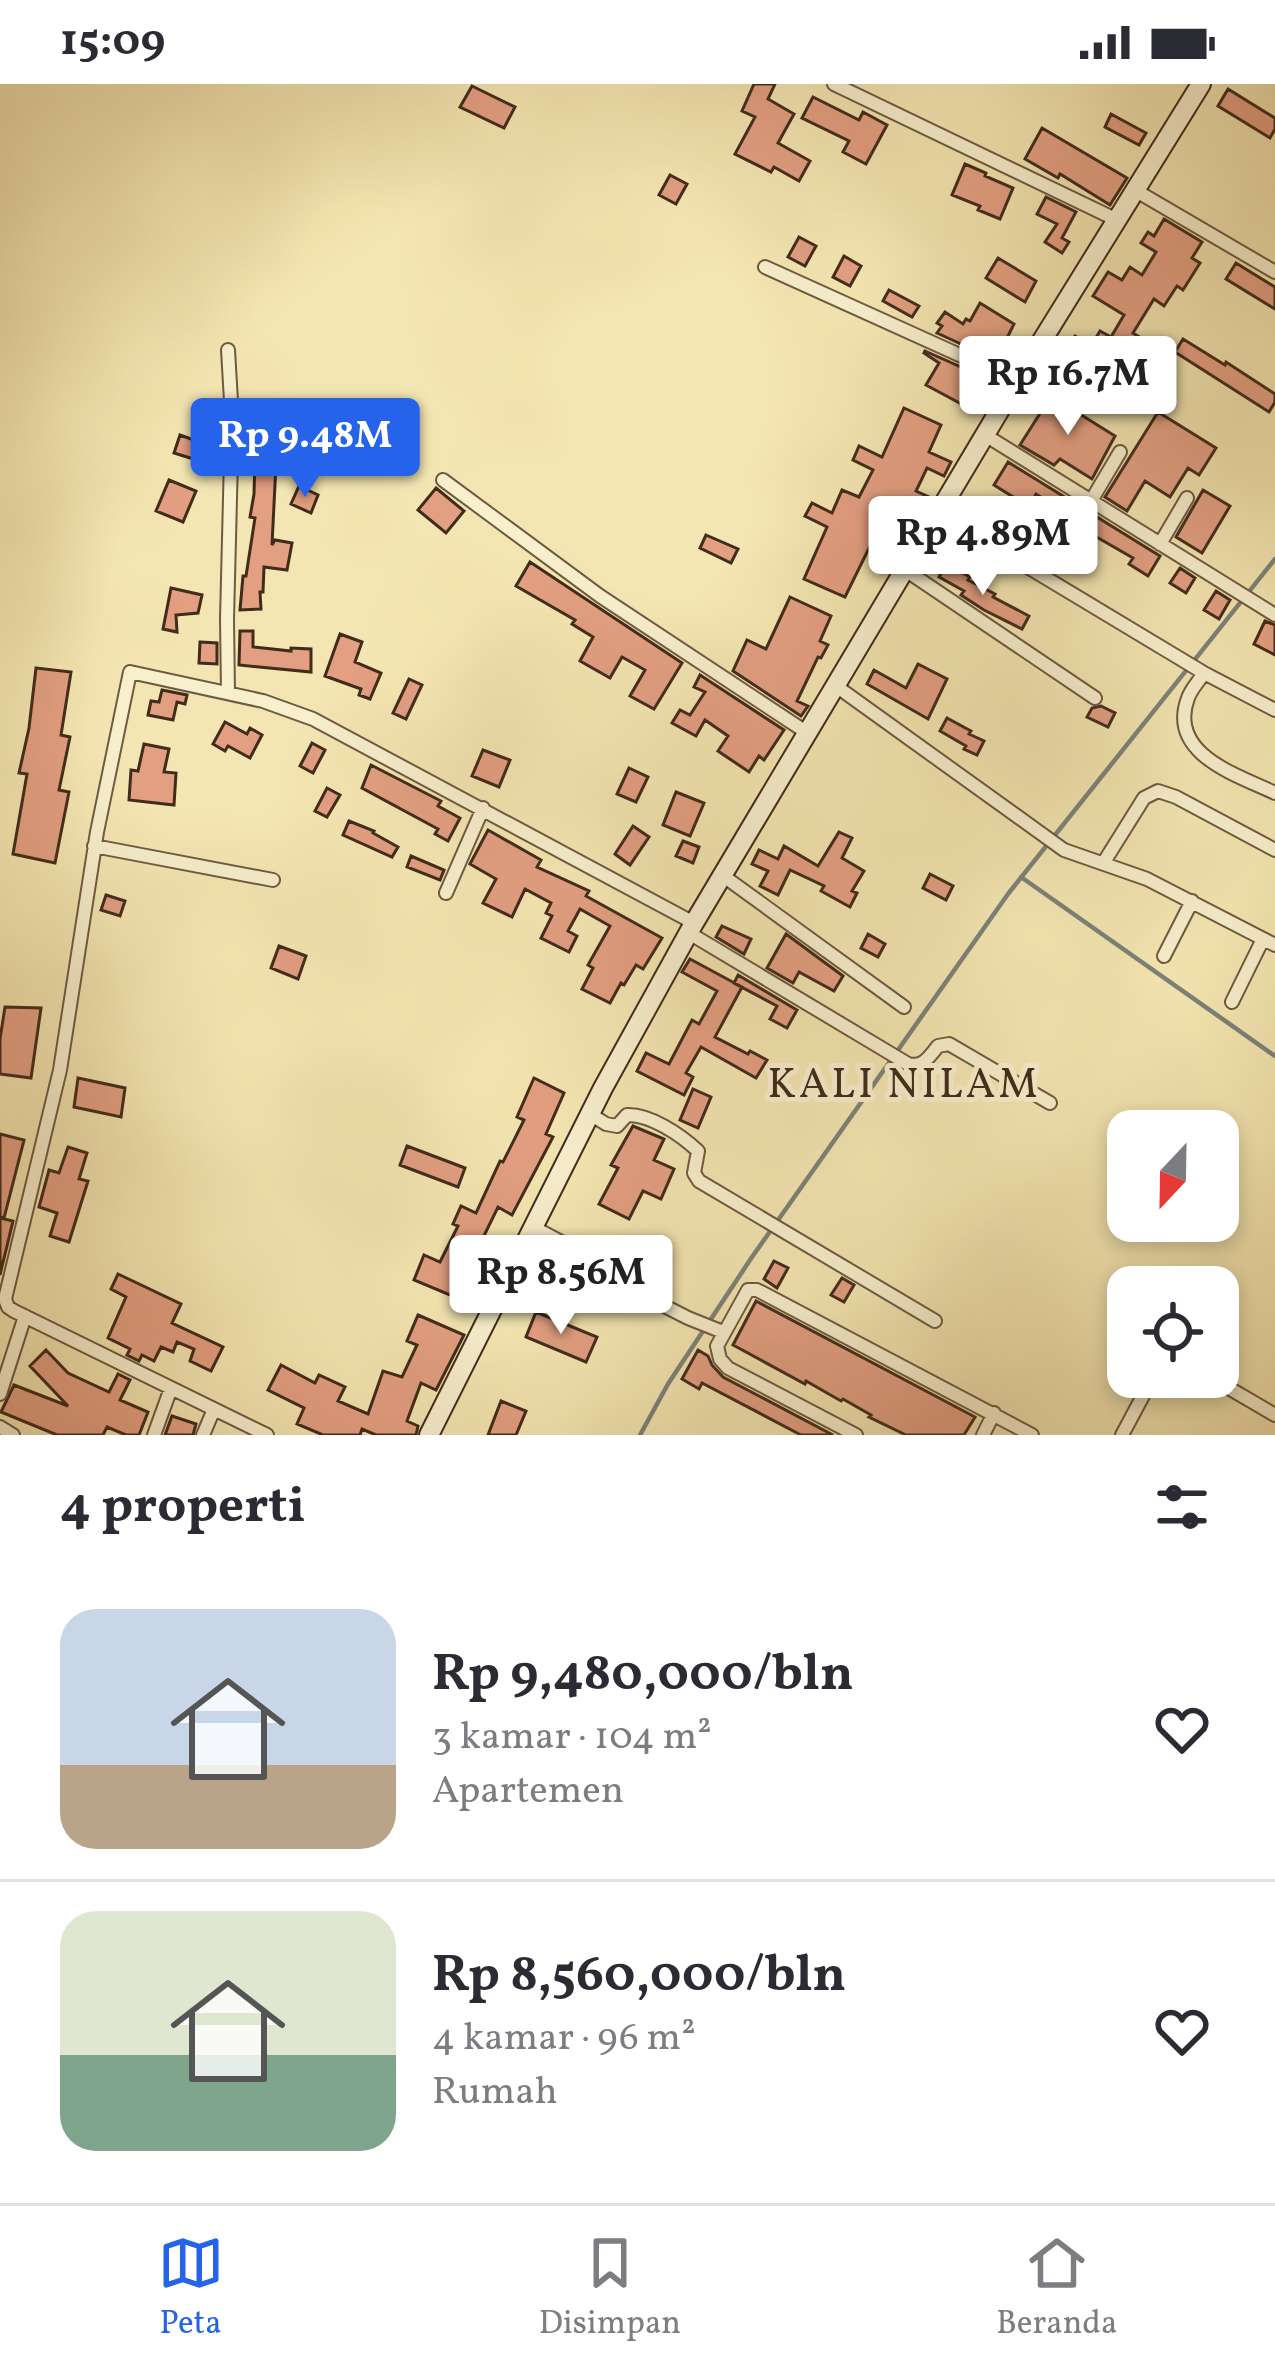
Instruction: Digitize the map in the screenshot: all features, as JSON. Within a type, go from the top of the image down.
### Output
[{"type":"street","points":[[834,84],[1115,219]]},
{"type":"street","points":[[429,1435],[590,1114],[722,875],[1115,219],[1201,84]]},
{"type":"street","points":[[1133,190],[1275,272]]},
{"type":"street","points":[[765,267],[1017,381]]},
{"type":"street","points":[[228,693],[229,350]]},
{"type":"street","points":[[985,434],[1238,594],[1273,609]]},
{"type":"street","points":[[1091,501],[1120,452]]},
{"type":"street","points":[[443,480],[600,596],[806,732]]},
{"type":"street","points":[[1160,544],[1187,498]]},
{"type":"street","points":[[938,513],[1184,662],[1275,710]]},
{"type":"street","points":[[904,569],[1095,698]]},
{"type":"street","points":[[267,1435],[25,1316],[8,1307],[5,1299],[60,1070],[94,846],[130,672],[263,701],[314,719],[483,808],[692,928],[908,1064],[925,1062],[938,1046],[949,1044],[1050,1103]]},
{"type":"street","points":[[1204,673],[1188,699],[1185,724],[1194,747],[1207,760],[1275,793]]},
{"type":"street","points":[[836,686],[1064,850],[1147,879],[1269,942],[1232,1002]]},
{"type":"street","points":[[1104,862],[1144,798],[1158,791],[1176,796],[1275,850]]},
{"type":"street","points":[[446,893],[483,808]]},
{"type":"street","points":[[94,846],[273,880]]},
{"type":"street","points":[[722,875],[904,1007]]},
{"type":"street","points":[[1163,956],[1192,901]]},
{"type":"street","points":[[590,1114],[617,1126],[627,1115],[637,1114],[678,1136],[698,1151],[694,1173],[699,1181],[934,1321]]},
{"type":"street","points":[[530,1231],[688,1318],[710,1325]]},
{"type":"street","points":[[710,1325],[748,1290],[757,1290],[1032,1435]]},
{"type":"street","points":[[0,1394],[25,1316]]},
{"type":"street","points":[[710,1325],[720,1359],[728,1368],[856,1435]]},
{"type":"street","points":[[154,1435],[172,1388]]},
{"type":"street","points":[[1239,1394],[1275,1415]]},
{"type":"street","points":[[1122,1435],[1142,1398]]},
{"type":"street","points":[[203,1435],[214,1409]]},
{"type":"street","points":[[983,1435],[994,1413]]},
{"type":"street","points":[[0,1427],[13,1435]]},
{"type":"building","points":[[754,84],[775,84],[768,99],[794,114],[778,143],[810,161],[799,181],[735,154],[755,117],[742,111]]},
{"type":"building","points":[[472,86],[515,107],[504,128],[460,107]]},
{"type":"building","points":[[1228,89],[1275,118],[1270,138],[1218,106]]},
{"type":"building","points":[[813,97],[859,120],[863,112],[887,125],[866,164],[843,152],[849,141],[802,118]]},
{"type":"building","points":[[1111,114],[1146,133],[1139,145],[1105,127]]},
{"type":"building","points":[[1042,128],[1127,178],[1110,205],[1025,159]]},
{"type":"building","points":[[965,164],[1013,188],[1000,219],[952,195]]},
{"type":"building","points":[[670,175],[687,184],[676,204],[659,195]]},
{"type":"building","points":[[1046,197],[1076,212],[1062,238],[1069,242],[1062,253],[1045,242],[1057,224],[1037,214]]},
{"type":"building","points":[[1164,219],[1202,242],[1192,258],[1200,263],[1183,290],[1177,286],[1164,306],[1154,299],[1133,333],[1141,338],[1134,351],[1125,366],[1118,362],[1108,378],[1065,352],[1075,336],[1091,346],[1100,331],[1111,337],[1124,315],[1093,296],[1108,272],[1122,280],[1130,267],[1142,275],[1156,252],[1141,243],[1148,232],[1154,236]]},
{"type":"building","points":[[799,237],[816,246],[805,266],[788,257]]},
{"type":"building","points":[[844,256],[861,266],[850,286],[833,277]]},
{"type":"building","points":[[998,258],[1036,281],[1025,302],[986,278]]},
{"type":"building","points":[[1236,263],[1275,287],[1275,309],[1226,279]]},
{"type":"building","points":[[889,290],[919,306],[912,317],[883,301]]},
{"type":"building","points":[[980,303],[1014,324],[996,360],[937,333],[945,312],[963,324]]},
{"type":"building","points":[[1183,339],[1275,394],[1269,412],[1175,352]]},
{"type":"building","points":[[925,351],[999,384],[997,388],[984,380],[967,407],[926,385],[939,363]]},
{"type":"building","points":[[1051,396],[1115,436],[1092,479],[1060,459],[1054,465],[1020,445]]},
{"type":"building","points":[[904,408],[941,425],[929,452],[951,462],[944,476],[927,468],[916,491],[931,498],[911,532],[908,530],[897,552],[873,540],[845,597],[804,579],[827,527],[805,516],[812,503],[832,513],[842,490],[859,497],[873,470],[853,460],[859,446],[882,457]]},
{"type":"building","points":[[1158,412],[1216,448],[1199,475],[1188,468],[1170,497],[1145,481],[1127,511],[1105,497]]},
{"type":"building","points":[[180,435],[205,444],[200,461],[174,453]]},
{"type":"building","points":[[255,458],[276,464],[272,545],[275,540],[292,543],[287,570],[264,567],[261,609],[240,610],[255,518],[250,517]]},
{"type":"building","points":[[1008,462],[1160,556],[1148,576],[1129,564],[1133,558],[1060,516],[1063,511],[1036,494],[1029,507],[994,485]]},
{"type":"building","points":[[169,480],[196,491],[183,522],[156,511]]},
{"type":"building","points":[[299,486],[318,495],[311,513],[291,504]]},
{"type":"building","points":[[436,488],[464,511],[446,533],[418,510]]},
{"type":"building","points":[[1203,490],[1230,506],[1202,553],[1176,537]]},
{"type":"building","points":[[706,535],[738,549],[731,563],[700,548]]},
{"type":"building","points":[[530,562],[682,663],[654,709],[630,696],[645,670],[622,657],[610,678],[580,661],[593,637],[572,624],[575,620],[516,586]]},
{"type":"building","points":[[946,564],[1029,616],[1022,629],[984,610],[939,577]]},
{"type":"building","points":[[1180,568],[1195,578],[1186,593],[1170,583]]},
{"type":"building","points":[[171,588],[202,595],[198,613],[176,615],[177,632],[163,629]]},
{"type":"building","points":[[1216,591],[1230,600],[1219,619],[1204,610]]},
{"type":"building","points":[[790,597],[831,616],[820,641],[828,645],[797,701],[808,706],[801,716],[733,671],[747,640],[766,649]]},
{"type":"building","points":[[1265,621],[1275,625],[1275,655],[1254,644]]},
{"type":"building","points":[[240,631],[253,631],[253,647],[311,649],[311,672],[239,665]]},
{"type":"building","points":[[340,634],[362,642],[355,662],[381,673],[370,699],[359,695],[361,689],[325,676]]},
{"type":"building","points":[[200,642],[217,643],[217,664],[199,663]]},
{"type":"building","points":[[918,664],[947,679],[928,719],[867,684],[874,670],[906,688]]},
{"type":"building","points":[[36,668],[71,672],[61,735],[70,737],[59,790],[69,792],[55,863],[13,854],[27,774],[19,773]]},
{"type":"building","points":[[700,675],[784,730],[764,760],[759,756],[749,772],[718,751],[728,736],[705,720],[696,736],[672,723],[680,710],[690,715],[705,692],[694,687]]},
{"type":"building","points":[[409,679],[422,685],[406,719],[393,713]]},
{"type":"building","points":[[162,690],[187,695],[185,704],[177,702],[173,720],[148,715],[151,701],[159,702]]},
{"type":"building","points":[[1101,706],[1115,713],[1108,727],[1087,717],[1092,708]]},
{"type":"building","points":[[947,718],[984,741],[977,755],[940,731]]},
{"type":"building","points":[[225,722],[247,734],[250,728],[262,735],[250,758],[213,744]]},
{"type":"building","points":[[312,743],[325,750],[313,773],[300,766]]},
{"type":"building","points":[[144,744],[169,749],[164,772],[176,773],[174,805],[129,800],[131,770],[138,771]]},
{"type":"building","points":[[483,750],[510,760],[499,787],[472,776]]},
{"type":"building","points":[[371,765],[441,801],[438,806],[460,818],[448,841],[435,834],[438,829],[362,788]]},
{"type":"building","points":[[629,768],[648,777],[636,802],[617,794]]},
{"type":"building","points":[[327,788],[340,795],[327,817],[315,811]]},
{"type":"building","points":[[676,792],[704,803],[690,836],[663,825]]},
{"type":"building","points":[[349,821],[398,847],[392,857],[343,835]]},
{"type":"building","points":[[633,826],[649,837],[630,865],[615,854]]},
{"type":"building","points":[[488,830],[541,860],[537,867],[589,891],[586,896],[662,938],[643,969],[636,965],[610,1003],[582,989],[593,968],[588,965],[610,926],[580,909],[568,931],[577,936],[569,952],[541,938],[552,916],[546,913],[551,903],[525,889],[512,917],[483,903],[496,879],[470,864]]},
{"type":"building","points":[[839,832],[852,838],[842,858],[864,871],[852,891],[857,893],[850,907],[821,891],[824,886],[790,870],[778,895],[760,886],[768,871],[752,864],[759,850],[778,859],[784,846],[818,866]]},
{"type":"building","points":[[683,841],[699,847],[693,863],[676,856]]},
{"type":"building","points":[[411,856],[444,870],[440,880],[407,867]]},
{"type":"building","points":[[930,874],[953,886],[946,900],[923,888]]},
{"type":"building","points":[[106,895],[125,901],[120,916],[101,910]]},
{"type":"building","points":[[722,926],[751,939],[744,954],[716,937]]},
{"type":"building","points":[[786,934],[843,976],[834,991],[799,972],[793,983],[767,968]]},
{"type":"building","points":[[868,934],[885,944],[878,957],[861,948]]},
{"type":"building","points":[[279,946],[306,956],[298,979],[271,968]]},
{"type":"building","points":[[690,959],[742,987],[715,1037],[767,1060],[756,1078],[701,1047],[686,1073],[693,1077],[684,1095],[637,1071],[646,1053],[669,1064],[692,1020],[699,1024],[717,991],[682,972]]},
{"type":"building","points":[[738,975],[797,1010],[787,1028],[770,1019],[777,1006],[734,983]]},
{"type":"building","points":[[5,1007],[41,1008],[31,1078],[0,1074]]},
{"type":"building","points":[[78,1078],[125,1088],[121,1117],[74,1107]]},
{"type":"building","points":[[534,1078],[564,1093],[546,1134],[553,1137],[512,1215],[498,1207],[479,1246],[484,1249],[471,1275],[485,1280],[474,1305],[414,1280],[424,1255],[440,1262],[458,1226],[453,1224],[461,1206],[476,1213],[524,1120],[517,1117]]},
{"type":"building","points":[[693,1089],[711,1097],[698,1128],[680,1120]]},
{"type":"building","points":[[633,1126],[664,1139],[654,1160],[674,1169],[661,1199],[643,1191],[629,1219],[599,1204],[618,1168],[611,1165]]},
{"type":"building","points":[[0,1134],[24,1140],[4,1218],[0,1217]]},
{"type":"building","points":[[407,1146],[465,1168],[458,1187],[400,1165]]},
{"type":"building","points":[[68,1147],[87,1153],[79,1179],[88,1181],[69,1242],[50,1236],[57,1213],[39,1207],[49,1170],[59,1173]]},
{"type":"building","points":[[0,1218],[13,1221],[0,1275]]},
{"type":"building","points":[[774,1261],[788,1268],[777,1288],[764,1279]]},
{"type":"building","points":[[118,1274],[181,1304],[172,1323],[223,1347],[211,1371],[190,1361],[194,1349],[177,1342],[173,1352],[161,1347],[154,1361],[142,1355],[139,1361],[127,1355],[130,1349],[108,1338],[126,1297],[111,1289]]},
{"type":"building","points":[[842,1278],[854,1285],[844,1302],[831,1295]]},
{"type":"building","points":[[756,1301],[975,1417],[964,1435],[906,1435],[843,1399],[805,1384],[733,1345]]},
{"type":"building","points":[[536,1312],[597,1337],[586,1362],[526,1337]]},
{"type":"building","points":[[418,1315],[464,1335],[436,1390],[421,1383],[407,1421],[418,1426],[416,1435],[376,1435],[362,1429],[360,1435],[323,1435],[297,1424],[304,1408],[268,1390],[281,1365],[315,1383],[319,1375],[345,1387],[338,1401],[368,1414],[383,1371],[402,1377],[417,1345],[407,1341]]},
{"type":"building","points":[[46,1350],[68,1373],[109,1392],[118,1374],[130,1380],[120,1400],[148,1412],[139,1435],[107,1427],[103,1435],[57,1435],[1,1412],[14,1385],[68,1406],[30,1366]]},
{"type":"building","points":[[698,1350],[723,1377],[833,1435],[801,1435],[702,1383],[699,1389],[682,1379]]},
{"type":"building","points":[[501,1401],[526,1411],[516,1435],[488,1435]]},
{"type":"building","points":[[172,1416],[196,1424],[193,1435],[165,1435]]},
{"type":"waterway","points":[[640,1435],[752,1257],[1008,894],[1275,559]]},
{"type":"waterway","points":[[1021,877],[1275,1056]]},
{"type":"district","name":"KALI NILAM","points":[[904,1086]]}]
